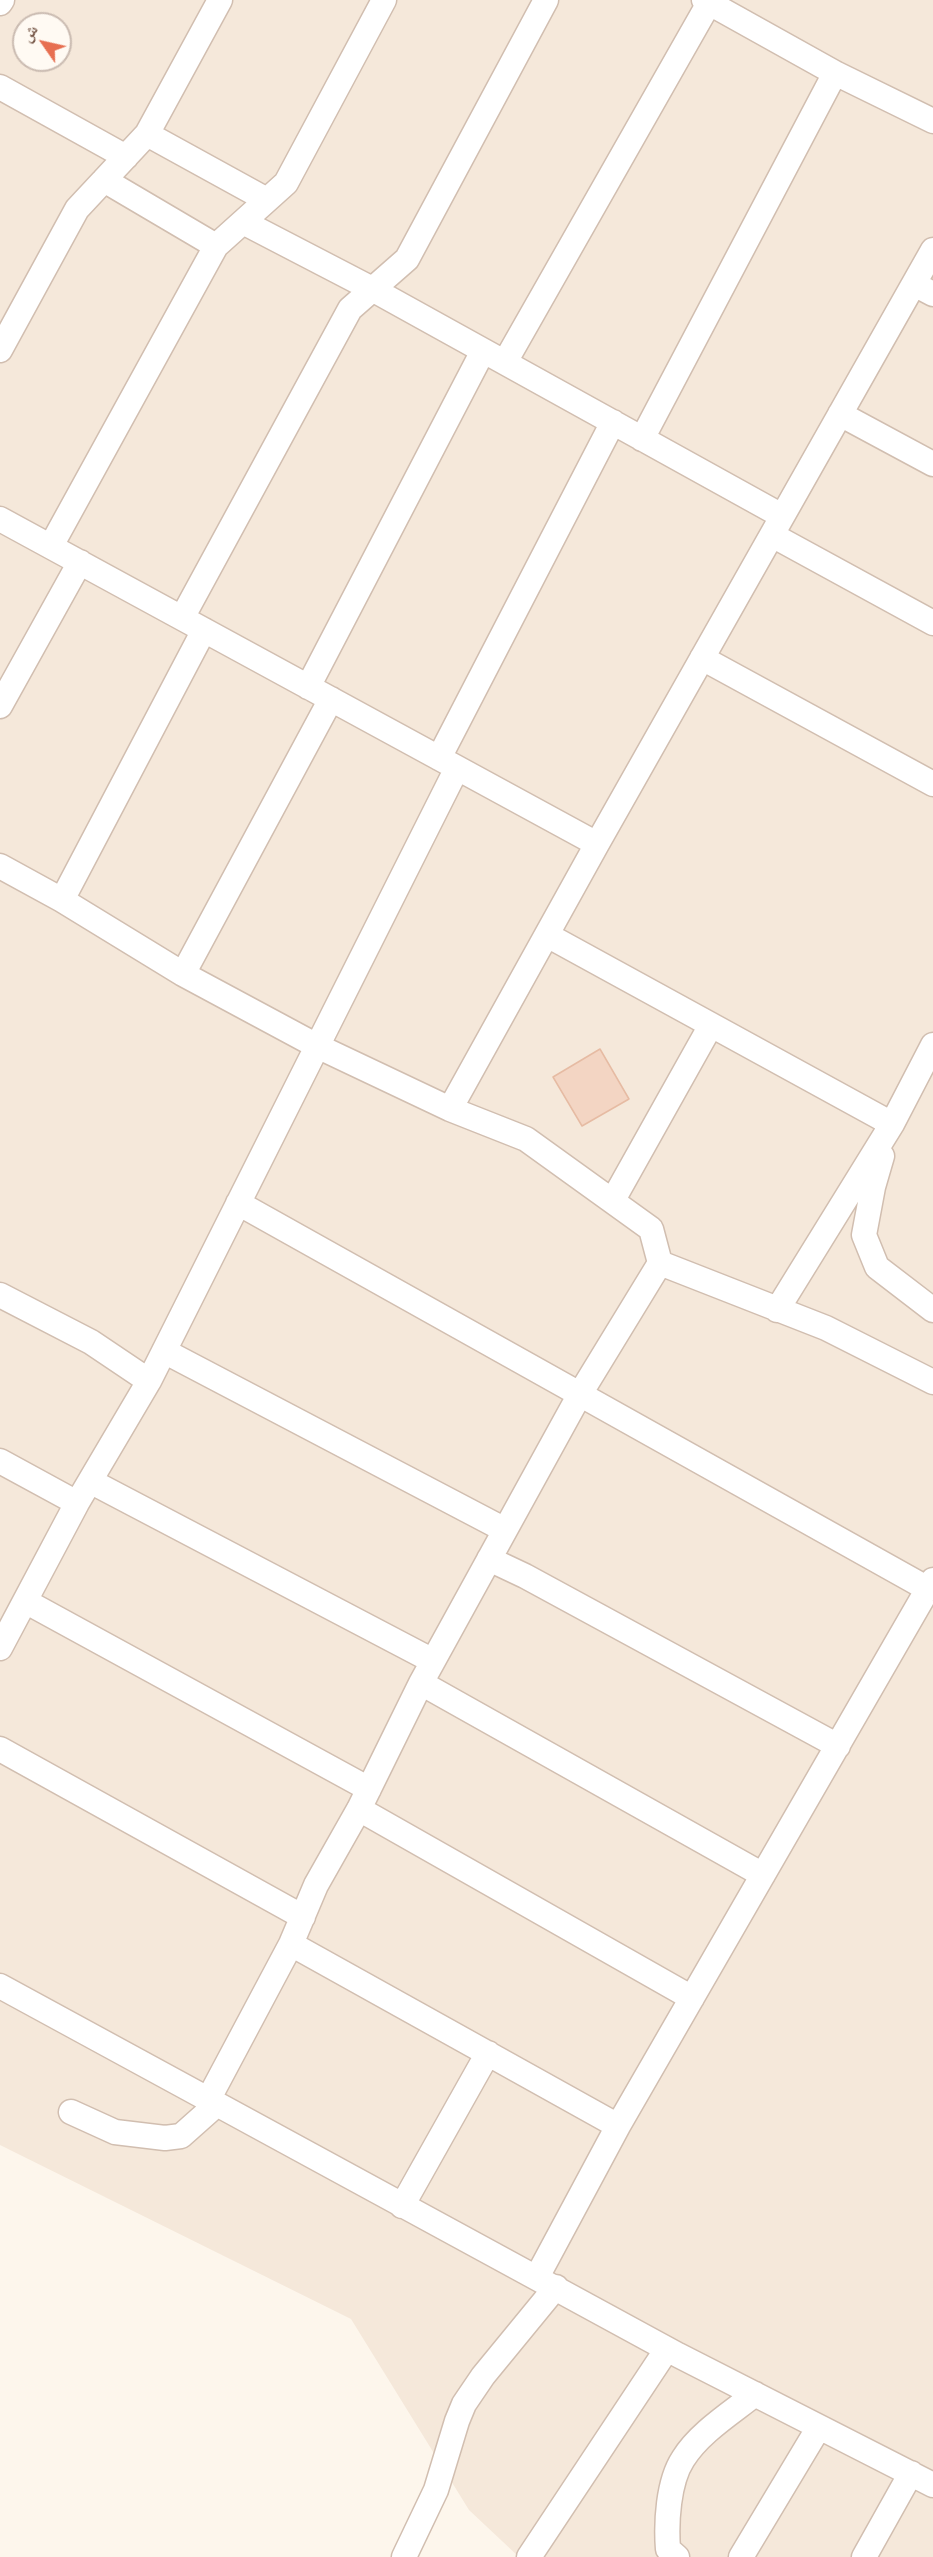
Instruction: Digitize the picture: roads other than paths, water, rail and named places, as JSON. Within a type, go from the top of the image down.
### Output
[{"type":"street","points":[[0,350],[77,209],[147,134],[220,0]]},
{"type":"street","points":[[51,546],[216,246],[286,183],[384,0]]},
{"type":"street","points":[[182,618],[350,309],[407,259],[546,0]]},
{"type":"street","points":[[505,362],[706,2],[835,73],[933,121]]},
{"type":"street","points":[[642,439],[835,73]]},
{"type":"street","points":[[0,87],[126,157]]},
{"type":"street","points":[[147,134],[267,200]]},
{"type":"street","points":[[104,180],[216,246]]},
{"type":"street","points":[[243,222],[372,289],[613,422],[933,623]]},
{"type":"street","points":[[450,1109],[840,414],[923,289],[933,250]]},
{"type":"street","points":[[308,687],[483,351]]},
{"type":"street","points":[[840,414],[933,464]]},
{"type":"street","points":[[0,1648],[6,1622],[25,1601],[77,1503],[149,1382],[317,1046],[448,763],[613,422]]},
{"type":"street","points":[[0,519],[597,844]]},
{"type":"street","points":[[0,706],[80,562]]},
{"type":"street","points":[[62,900],[204,630]]},
{"type":"street","points":[[702,658],[933,783]]},
{"type":"street","points":[[183,974],[331,699]]},
{"type":"street","points":[[0,866],[62,900],[183,974],[317,1046],[450,1109],[526,1139],[651,1229],[660,1263],[580,1394],[421,1683],[364,1799],[316,1885],[291,1944],[212,2102],[182,2136],[165,2138],[115,2132],[71,2112]]},
{"type":"street","points":[[547,935],[892,1124]]},
{"type":"street","points":[[613,1200],[711,1025]]},
{"type":"street","points":[[777,1310],[892,1124],[933,1045]]},
{"type":"street","points":[[892,1124],[873,1187],[864,1235],[877,1267],[933,1310]]},
{"type":"street","points":[[238,1203],[580,1394],[931,1585],[618,2126],[547,2282],[465,2404],[457,2421],[436,2490],[404,2557]]},
{"type":"street","points":[[660,1263],[826,1328],[933,1382]]},
{"type":"street","points":[[0,1295],[91,1342],[149,1382]]},
{"type":"street","points":[[164,1352],[505,1530]]},
{"type":"street","points":[[0,1461],[77,1503]]},
{"type":"street","points":[[90,1481],[433,1661]]},
{"type":"street","points":[[489,1559],[567,1598],[838,1746]]},
{"type":"street","points":[[25,1601],[364,1799],[692,1998]]},
{"type":"street","points":[[421,1683],[763,1875]]},
{"type":"street","points":[[0,1749],[303,1917]]},
{"type":"street","points":[[291,1944],[618,2126]]},
{"type":"street","points":[[0,1986],[667,2349],[933,2485]]},
{"type":"street","points":[[402,2206],[488,2053]]},
{"type":"street","points":[[529,2557],[667,2349]]},
{"type":"street","points":[[677,2557],[668,2549],[666,2518],[682,2459],[705,2434],[755,2394]]},
{"type":"street","points":[[741,2557],[819,2427]]},
{"type":"street","points":[[864,2557],[910,2473]]}]
